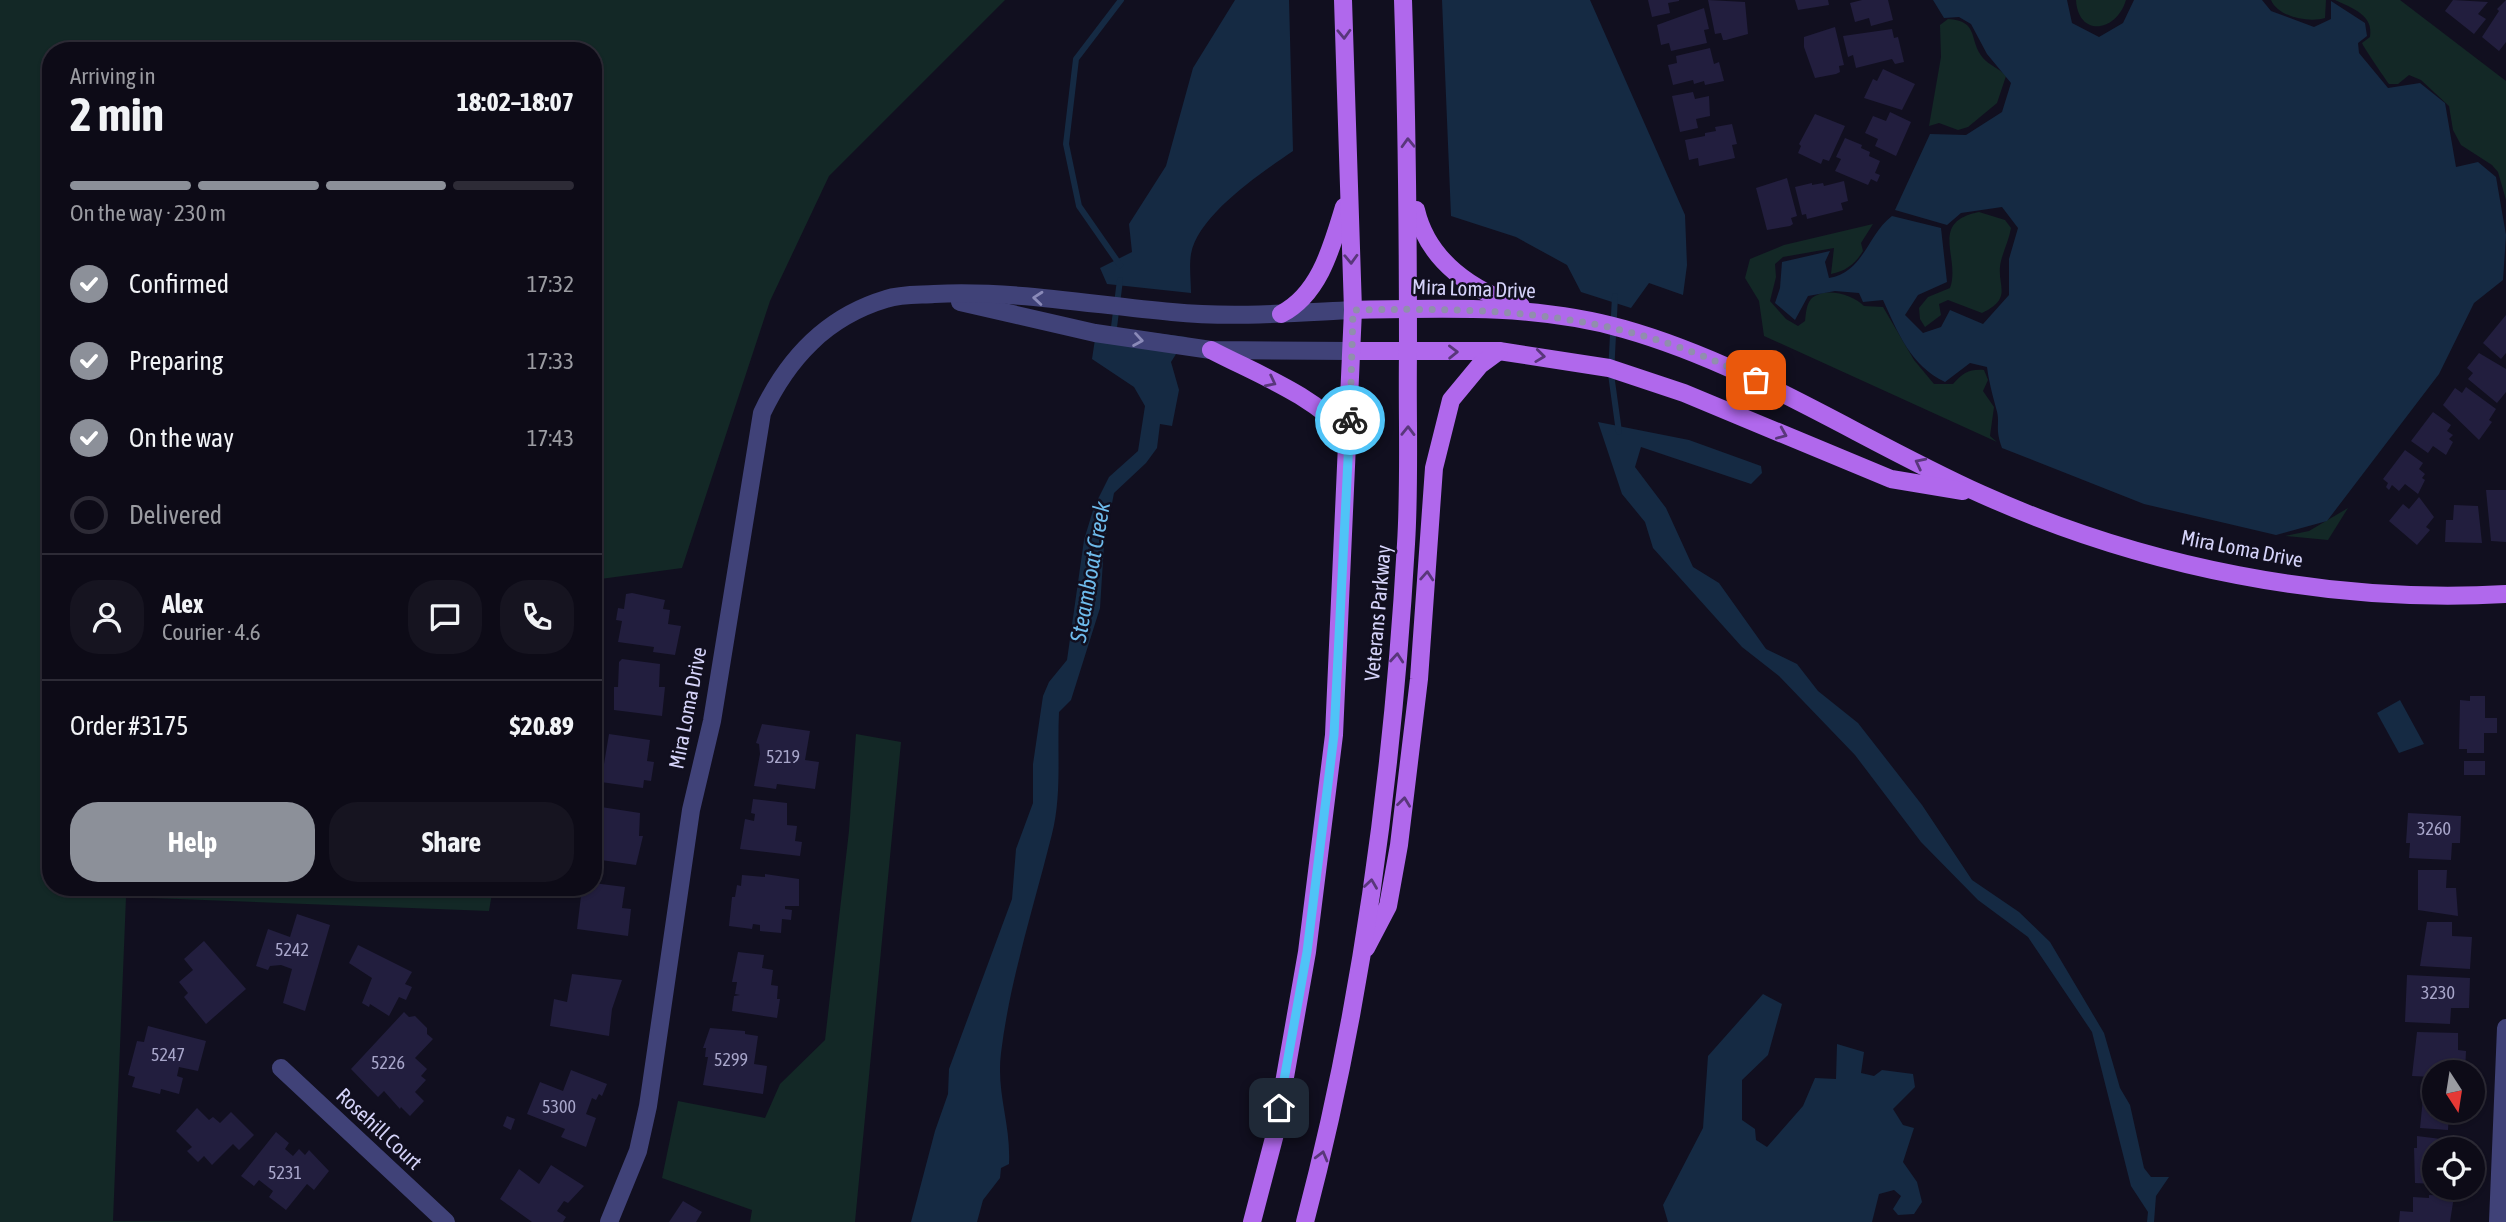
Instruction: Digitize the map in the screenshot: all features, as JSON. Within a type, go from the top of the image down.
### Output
[{"type":"main road","name":"Veterans Parkway","points":[[1252,1222],[1275,1134],[1307,952],[1332,748],[1350,437],[1353,310],[1343,0]]},
{"type":"main road","name":"Veterans Parkway","points":[[1305,1222],[1327,1138],[1360,960],[1390,738],[1406,542],[1409,186],[1403,0]]},
{"type":"main road","points":[[1409,186],[1421,230],[1434,253],[1463,278],[1500,300],[1548,314]]},
{"type":"main road","points":[[1281,314],[1304,300],[1331,249],[1349,194]]},
{"type":"main road","name":"Mira Loma Drive","points":[[1353,310],[1409,309],[1548,314],[1592,321],[1640,334],[1731,367],[1980,494],[2049,522],[2120,546],[2195,566],[2267,580],[2409,594],[2506,594]]},
{"type":"main road","points":[[1211,350],[1312,402],[1333,417],[1350,437]]},
{"type":"main road","name":"Mira Loma Drive","points":[[1352,351],[1499,351],[1581,363],[1650,382],[1891,480],[1980,494]]},
{"type":"main road","points":[[1360,960],[1388,906],[1399,845],[1419,679],[1434,468],[1451,400],[1480,365],[1499,351]]},
{"type":"street","name":"Mira Loma Drive","points":[[930,295],[1095,333],[1211,350],[1352,351]]},
{"type":"street","name":"Mira Loma Drive","points":[[609,1222],[638,1152],[648,1106],[691,810],[712,721],[762,414],[777,382],[799,352],[824,330],[857,310],[889,298],[1004,295],[1192,314],[1281,314],[1353,310]]},
{"type":"street","points":[[2498,1222],[2506,1028]]},
{"type":"street","name":"Rosehill Court","points":[[281,1068],[446,1222]]},
{"type":"green space","points":[[0,0],[1005,0],[829,176],[770,301],[682,568],[602,579],[602,42],[42,42],[42,896],[492,896],[489,911],[126,897],[113,1221],[334,1222],[0,1222]]},
{"type":"green space","points":[[2076,0],[2126,0],[2114,19],[2098,26],[2083,20]]},
{"type":"green space","points":[[2271,0],[2326,0],[2325,18],[2311,20],[2295,17],[2280,11]]},
{"type":"green space","points":[[2335,0],[2400,0],[2506,81],[2506,200],[2498,172],[2492,165],[2461,145],[2453,130],[2449,106],[2421,80],[2409,75],[2398,84],[2389,84],[2362,43],[2370,37],[2369,23],[2360,13]]},
{"type":"green space","points":[[1948,19],[1965,23],[1972,32],[1983,58],[2006,76],[1997,103],[1968,127],[1958,130],[1939,123],[1929,126],[1941,57],[1940,25]]},
{"type":"green space","points":[[1979,212],[2005,220],[2011,228],[2001,261],[2001,296],[1998,302],[1982,313],[1948,300],[1939,304],[1941,315],[1925,327],[1920,319],[1919,308],[1928,297],[1950,288],[1950,233],[1954,224]]},
{"type":"green space","points":[[1873,224],[1861,243],[1863,251],[1860,256],[1841,271],[1831,274],[1834,248],[1783,257],[1775,264],[1776,277],[1770,301],[1786,319],[1798,326],[1805,321],[1811,299],[1824,293],[1853,298],[1864,306],[1883,307],[1914,360],[1934,384],[1953,384],[1967,372],[1984,370],[1988,380],[1983,391],[1994,407],[1990,436],[1997,442],[1764,336],[1759,301],[1745,278],[1750,259],[1784,245]]},
{"type":"green space","points":[[2348,508],[2328,540],[2285,536],[2309,531]]},
{"type":"green space","points":[[856,734],[901,742],[855,1222],[750,1222],[752,1210],[662,1178],[678,1101],[765,1118],[780,1084],[825,1040],[849,831]]},
{"type":"water","points":[[1235,0],[1289,0],[1293,151],[1233,196],[1205,225],[1191,254],[1191,293],[1107,284],[1100,268],[1132,252],[1129,224],[1166,166],[1193,68]]},
{"type":"water","points":[[1442,0],[1590,0],[1685,215],[1687,265],[1683,295],[1649,283],[1631,308],[1581,292],[1567,265],[1516,237],[1451,216]]},
{"type":"water","points":[[1933,0],[2067,0],[2072,23],[2099,37],[2123,23],[2134,0],[2262,0],[2271,11],[2314,27],[2331,19],[2331,1],[2365,23],[2367,36],[2358,43],[2359,53],[2388,88],[2420,83],[2445,103],[2456,167],[2478,162],[2496,177],[2506,235],[2503,280],[2474,303],[2439,374],[2327,521],[2276,535],[2144,504],[2002,448],[1987,367],[1970,363],[1945,382],[1933,375],[1914,358],[1883,300],[1863,302],[1859,293],[1835,291],[1808,296],[1795,320],[1775,303],[1780,288],[1782,262],[1830,251],[1825,262],[1829,278],[1841,274],[1858,261],[1892,216],[1941,228],[1947,282],[1918,295],[1905,315],[1923,333],[1941,327],[1950,310],[1983,324],[2009,295],[2009,259],[2018,228],[2002,207],[1961,213],[1947,225],[1895,210],[1930,134],[1966,135],[2002,112],[2011,83],[1987,54],[1971,24],[1959,17],[1944,18]]},
{"type":"water","points":[[1097,326],[1187,337],[1171,362],[1179,390],[1172,426],[1160,424],[1157,448],[1146,463],[1114,493],[1104,545],[1100,608],[1071,700],[1059,712],[1055,819],[1016,970],[1001,1053],[1000,1081],[1008,1135],[1009,1164],[1001,1168],[1000,1178],[983,1200],[977,1222],[911,1222],[935,1131],[948,1094],[949,1069],[1012,899],[1016,849],[1033,803],[1033,764],[1043,696],[1049,682],[1067,660],[1084,540],[1094,507],[1109,477],[1138,451],[1145,406],[1134,387],[1092,359]]},
{"type":"water","points":[[1598,422],[1689,440],[1761,466],[1762,473],[1751,484],[1641,447],[1635,467],[1666,508],[1693,567],[1719,583],[1766,649],[1797,664],[1818,691],[1858,723],[1922,805],[1972,880],[2019,912],[2050,942],[2104,1033],[2120,1088],[2130,1105],[2144,1168],[2151,1177],[2169,1177],[2156,1196],[2154,1222],[2147,1222],[2148,1212],[2131,1186],[2092,1032],[2028,937],[1978,900],[1921,842],[1855,755],[1779,676],[1742,647],[1653,548],[1645,522],[1622,494]]},
{"type":"water","points":[[2400,700],[2424,744],[2399,753],[2377,713]]},
{"type":"water","points":[[1763,994],[1782,1004],[1768,1055],[1742,1080],[1742,1120],[1755,1129],[1756,1140],[1767,1147],[1803,1106],[1815,1078],[1836,1079],[1837,1044],[1864,1052],[1861,1073],[1874,1076],[1882,1070],[1913,1074],[1915,1087],[1893,1109],[1903,1125],[1914,1128],[1903,1162],[1917,1182],[1922,1202],[1914,1214],[1898,1215],[1893,1209],[1901,1196],[1894,1190],[1879,1194],[1872,1222],[1668,1222],[1663,1205],[1703,1128],[1708,1056]]},
{"type":"building","points":[[1648,0],[1679,1],[1668,3],[1670,13],[1652,17]]},
{"type":"building","points":[[1708,0],[1745,2],[1748,34],[1723,40],[1721,33],[1715,34]]},
{"type":"building","points":[[1795,0],[1828,0],[1829,5],[1798,10]]},
{"type":"building","points":[[1888,0],[1893,20],[1871,26],[1869,18],[1855,22],[1850,3]]},
{"type":"building","points":[[2453,0],[2488,2],[2478,14],[2486,19],[2474,34],[2445,11]]},
{"type":"building","points":[[2506,0],[2506,42],[2499,51],[2482,37],[2499,11],[2497,9]]},
{"type":"building","points":[[1704,8],[1709,29],[1704,30],[1707,43],[1671,51],[1669,43],[1661,45],[1657,25]]},
{"type":"building","points":[[1835,27],[1844,65],[1839,66],[1840,72],[1836,74],[1815,78],[1804,47],[1804,37]]},
{"type":"building","points":[[1892,29],[1894,38],[1898,37],[1904,62],[1895,64],[1892,59],[1856,68],[1853,55],[1848,57],[1843,36]]},
{"type":"building","points":[[1710,48],[1714,64],[1719,62],[1724,81],[1705,85],[1704,81],[1694,84],[1693,80],[1673,85],[1668,65],[1677,63],[1676,56]]},
{"type":"building","points":[[1883,69],[1915,84],[1902,110],[1864,98],[1873,79],[1877,81]]},
{"type":"building","points":[[1693,92],[1695,99],[1709,96],[1710,116],[1696,119],[1698,128],[1680,132],[1672,96]]},
{"type":"building","points":[[1890,112],[1911,122],[1896,156],[1875,146],[1878,139],[1865,133],[1873,116],[1886,121]]},
{"type":"building","points":[[1815,114],[1845,126],[1829,161],[1823,159],[1821,164],[1798,153],[1801,146],[1799,144]]},
{"type":"building","points":[[1732,124],[1737,144],[1732,145],[1735,158],[1699,166],[1698,158],[1689,160],[1685,140],[1705,136],[1705,133],[1716,131],[1715,127]]},
{"type":"building","points":[[1845,138],[1862,145],[1861,148],[1870,152],[1869,156],[1880,161],[1875,173],[1880,175],[1877,182],[1871,179],[1868,185],[1835,171],[1841,159],[1836,157]]},
{"type":"building","points":[[1787,178],[1797,216],[1791,218],[1793,224],[1790,226],[1767,230],[1756,188]]},
{"type":"building","points":[[1844,181],[1848,201],[1841,203],[1843,210],[1807,219],[1806,214],[1802,215],[1795,187],[1812,183],[1823,183],[1824,186]]},
{"type":"building","points":[[2506,315],[2506,353],[2501,359],[2483,343]]},
{"type":"building","points":[[2479,353],[2506,369],[2506,392],[2497,403],[2468,379],[2473,373],[2467,368]]},
{"type":"building","points":[[2466,387],[2496,409],[2489,420],[2492,422],[2479,440],[2443,405],[2455,388],[2462,393]]},
{"type":"building","points":[[2433,412],[2451,425],[2447,431],[2453,435],[2449,439],[2453,442],[2446,455],[2433,446],[2428,453],[2411,441]]},
{"type":"building","points":[[2405,450],[2423,463],[2419,469],[2425,474],[2422,478],[2425,480],[2418,494],[2405,484],[2399,491],[2392,485],[2389,490],[2386,487],[2388,483],[2383,479]]},
{"type":"building","points":[[2486,490],[2506,490],[2506,542],[2491,541]]},
{"type":"building","points":[[2419,497],[2434,517],[2426,527],[2430,530],[2417,545],[2389,521],[2403,504],[2409,509]]},
{"type":"building","points":[[2454,505],[2478,506],[2482,543],[2445,542],[2446,520],[2453,520]]},
{"type":"building","points":[[626,594],[665,600],[663,609],[670,610],[668,624],[681,626],[675,655],[653,652],[654,647],[618,642],[622,621],[616,620],[618,608],[624,609]]},
{"type":"building","points":[[622,659],[660,664],[659,687],[665,687],[662,716],[614,710],[614,687],[618,687],[619,662]]},
{"type":"building","points":[[2470,696],[2485,696],[2485,718],[2497,718],[2497,733],[2484,733],[2484,753],[2467,753],[2467,749],[2459,749],[2460,700],[2470,701]]},
{"type":"building","points":[[762,724],[810,731],[805,760],[819,762],[815,789],[777,784],[776,789],[754,786],[760,754],[759,744],[756,743]]},
{"type":"building","points":[[609,734],[650,740],[647,761],[654,762],[651,781],[644,780],[643,788],[602,782]]},
{"type":"building","points":[[2464,761],[2485,761],[2485,775],[2464,775]]},
{"type":"building","points":[[753,799],[787,803],[787,825],[797,826],[795,841],[802,842],[800,856],[740,849],[745,819],[754,821],[755,814],[751,813]]},
{"type":"building","points":[[602,807],[640,813],[639,836],[643,836],[636,865],[602,860]]},
{"type":"building","points":[[2408,813],[2461,816],[2460,843],[2452,843],[2451,860],[2409,858],[2410,843],[2406,843]]},
{"type":"building","points":[[2418,870],[2447,870],[2446,888],[2456,888],[2458,916],[2418,910]]},
{"type":"building","points":[[765,874],[799,879],[799,906],[785,906],[785,909],[792,910],[791,920],[782,919],[781,933],[760,931],[760,925],[753,924],[752,929],[729,926],[732,897],[735,897],[737,885],[741,886],[742,875],[765,877]]},
{"type":"building","points":[[602,884],[625,887],[622,908],[631,909],[628,936],[577,929],[581,896],[602,896]]},
{"type":"building","points":[[297,914],[330,925],[305,1011],[283,1003],[292,969],[281,965],[270,966],[268,970],[256,966],[268,929],[290,937]]},
{"type":"building","points":[[2427,922],[2452,922],[2452,936],[2472,937],[2470,969],[2420,966]]},
{"type":"building","points":[[204,941],[246,989],[206,1024],[184,997],[188,993],[179,982],[193,970],[184,959]]},
{"type":"building","points":[[358,945],[412,972],[405,984],[412,987],[406,1000],[399,997],[389,1016],[370,1004],[369,1007],[362,1003],[372,978],[349,963]]},
{"type":"building","points":[[738,952],[764,955],[762,968],[773,970],[771,985],[778,986],[777,999],[780,999],[777,1018],[732,1011],[734,996],[740,995],[735,994],[737,982],[732,982]]},
{"type":"building","points":[[572,974],[622,980],[612,1009],[609,1036],[550,1026],[554,999],[567,1002]]},
{"type":"building","points":[[2407,975],[2470,978],[2469,1008],[2451,1008],[2450,1024],[2405,1022]]},
{"type":"building","points":[[404,1012],[409,1017],[415,1016],[433,1039],[415,1058],[427,1069],[421,1076],[426,1080],[415,1092],[424,1101],[410,1116],[384,1091],[378,1097],[351,1069]]},
{"type":"building","points":[[148,1026],[206,1041],[198,1071],[179,1067],[177,1076],[183,1078],[179,1094],[161,1089],[160,1094],[132,1087],[135,1077],[128,1075],[137,1041],[144,1042]]},
{"type":"building","points":[[710,1028],[745,1031],[745,1034],[758,1036],[754,1064],[767,1066],[763,1094],[703,1085],[708,1057],[705,1057],[706,1048],[703,1048]]},
{"type":"building","points":[[2417,1032],[2458,1033],[2458,1050],[2466,1051],[2466,1060],[2422,1060],[2422,1076],[2412,1076]]},
{"type":"building","points":[[571,1070],[607,1084],[602,1096],[599,1094],[596,1100],[592,1098],[586,1114],[596,1118],[586,1147],[561,1137],[565,1129],[527,1114],[540,1082],[563,1091]]},
{"type":"building","points":[[197,1108],[209,1120],[213,1117],[220,1123],[231,1112],[254,1135],[239,1150],[233,1144],[212,1165],[204,1156],[198,1162],[187,1151],[192,1147],[176,1131]]},
{"type":"building","points":[[2422,1108],[2422,1124],[2448,1124],[2448,1130],[2420,1128]]},
{"type":"building","points":[[507,1116],[515,1119],[511,1130],[503,1126]]},
{"type":"building","points":[[276,1132],[289,1143],[285,1149],[293,1156],[299,1149],[305,1155],[309,1150],[329,1171],[314,1190],[307,1184],[286,1210],[269,1197],[273,1191],[259,1180],[254,1186],[241,1176]]},
{"type":"building","points":[[2417,1136],[2425,1137],[2422,1137],[2422,1183],[2415,1183],[2414,1148],[2417,1148]]},
{"type":"building","points":[[551,1165],[584,1186],[568,1203],[564,1201],[557,1211],[566,1217],[563,1222],[532,1222],[500,1199],[519,1169],[539,1184]]},
{"type":"building","points":[[2413,1197],[2422,1198],[2422,1200],[2453,1200],[2450,1222],[2399,1222],[2400,1211],[2413,1212]]},
{"type":"building","points":[[683,1201],[702,1212],[696,1222],[669,1222]]},
{"type":"waterway","name":"Steamboat Creek","points":[[1120,265],[1079,206],[1066,144],[1076,59],[1121,0]]},
{"type":"waterway","name":"Steamboat Creek","points":[[1113,335],[1120,280]]},
{"type":"waterway","points":[[1615,296],[1611,374],[1619,432]]},
{"type":"way so far","points":[[1350,420],[1353,310],[1445,309],[1548,314],[1592,321],[1691,351],[1756,380]]},
{"type":"route","points":[[1279,1108],[1307,952],[1334,735],[1350,420]]}]
